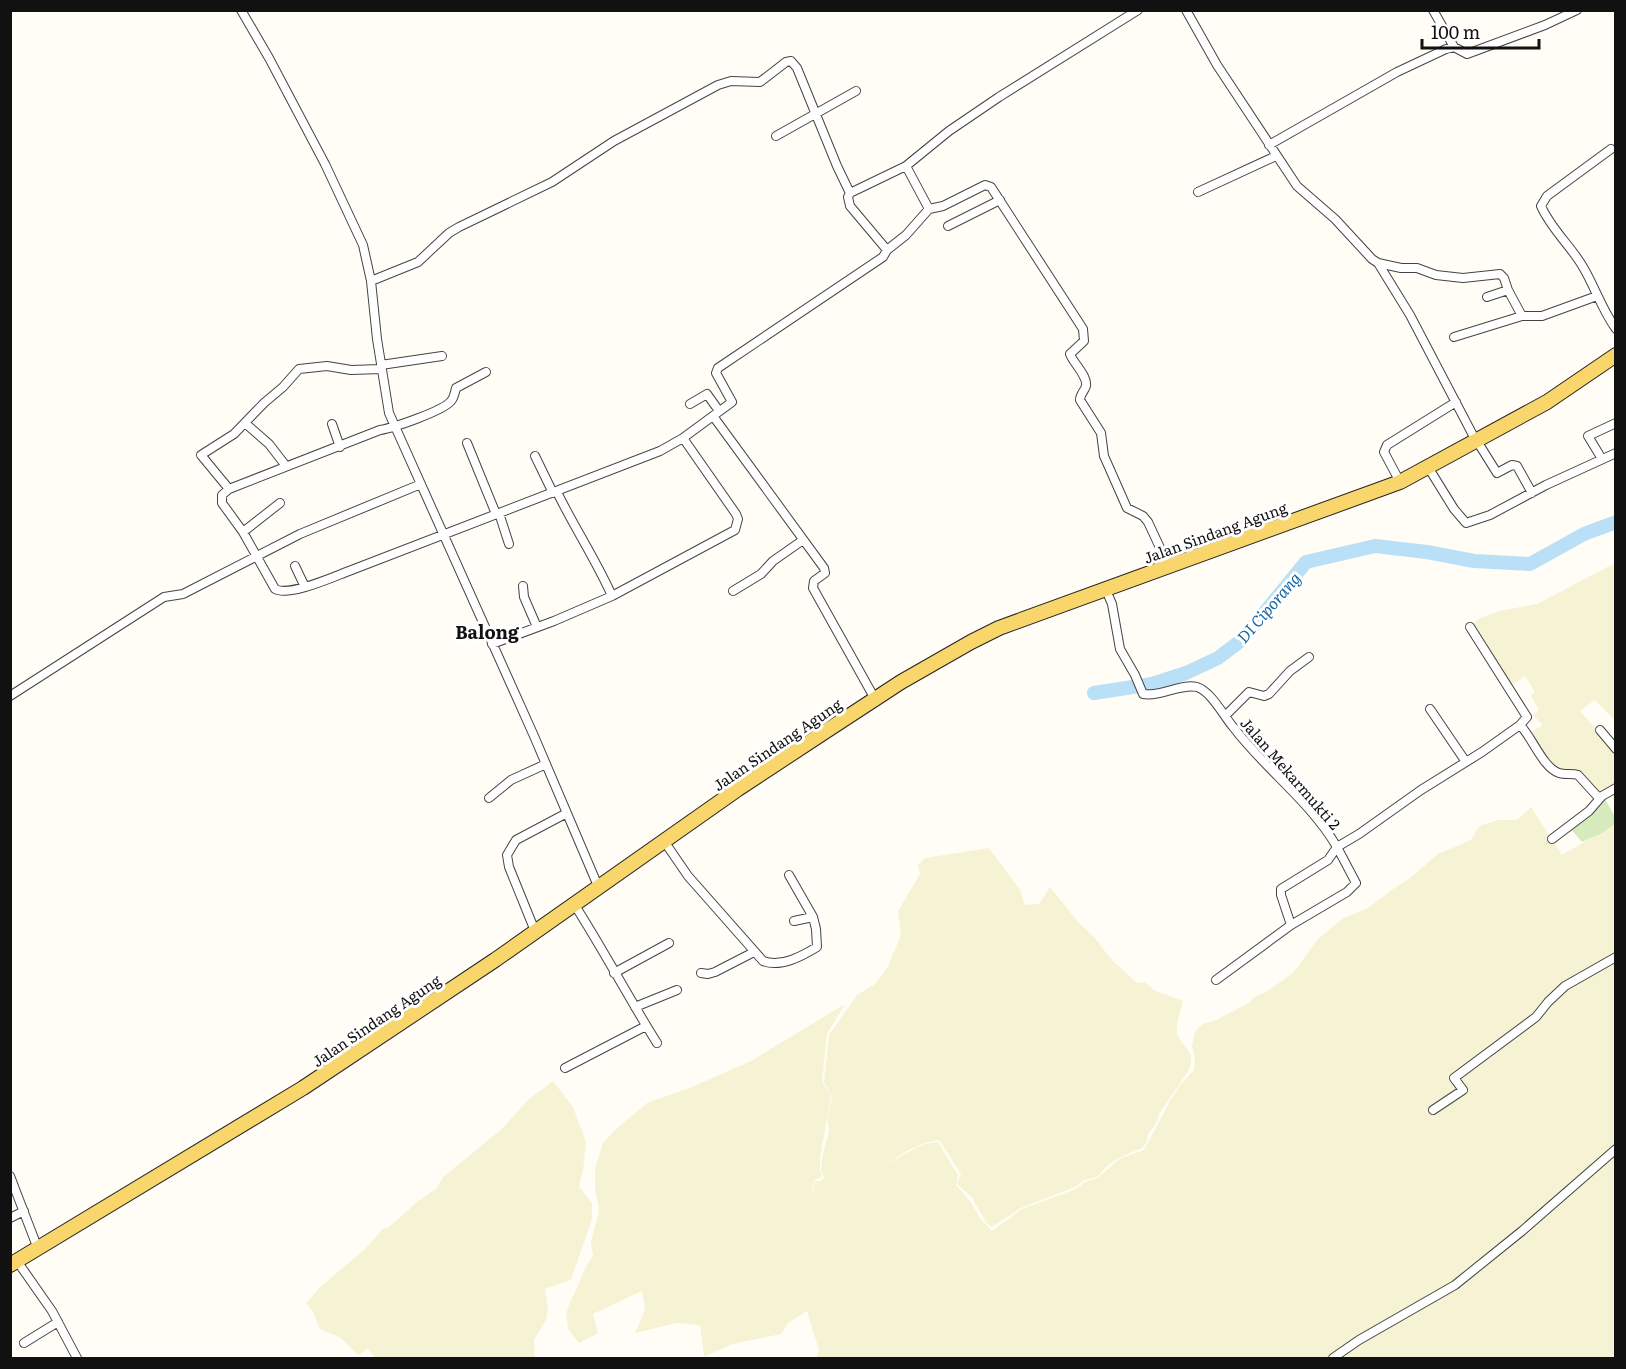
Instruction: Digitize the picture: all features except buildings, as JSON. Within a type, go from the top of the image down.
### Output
[{"type":"main road","name":"Jalan Sindang Agung","points":[[14,1263],[303,1088],[535,931],[738,789],[876,699],[985,635],[1400,482],[1547,402],[1616,355]]},
{"type":"street","points":[[241,10],[339,191],[363,245],[371,281],[386,402],[395,428],[546,764],[598,886]]},
{"type":"street","points":[[850,193],[906,166],[949,131],[991,102],[1138,10]]},
{"type":"street","points":[[1433,10],[1454,47],[1467,54],[1545,25],[1577,10]]},
{"type":"street","points":[[1190,12],[1217,65],[1297,186],[1335,219],[1367,255],[1378,263],[1410,315],[1477,441],[1497,473],[1512,465],[1517,466],[1532,493]]},
{"type":"street","points":[[1269,145],[1397,72],[1454,47]]},
{"type":"street","points":[[371,281],[418,262],[449,233],[459,227],[552,182],[614,141],[718,85],[731,81],[760,82],[786,62],[792,61],[796,65],[850,193],[848,197],[850,206],[887,250]]},
{"type":"street","points":[[776,136],[856,91]]},
{"type":"street","points":[[1611,149],[1547,196],[1542,206],[1558,233],[1584,268],[1616,329]]},
{"type":"street","points":[[1198,192],[1276,156]]},
{"type":"street","points":[[906,166],[929,209]]},
{"type":"street","points":[[486,372],[456,388],[450,403],[395,428],[380,430],[229,489],[222,495],[222,503],[243,532],[277,591],[305,587],[442,533],[555,493],[652,455],[683,438],[732,400],[716,374],[718,368],[883,257],[887,250],[906,235],[929,209],[943,206],[987,185],[1000,200],[1083,329],[1084,340],[1070,354],[1085,381],[1080,400],[1101,433],[1104,456],[1126,508],[1143,516],[1148,522],[1169,567]]},
{"type":"street","points":[[948,226],[1000,200]]},
{"type":"street","points":[[1378,263],[1401,268],[1417,268],[1430,274],[1463,278],[1497,274],[1502,276],[1522,316]]},
{"type":"street","points":[[1487,297],[1508,290]]},
{"type":"street","points":[[1454,337],[1522,316],[1542,315],[1597,296]]},
{"type":"street","points":[[229,489],[201,455],[229,438],[299,369],[327,366],[351,370],[442,356]]},
{"type":"street","points":[[690,404],[707,394],[716,414],[825,571],[824,575],[812,583],[813,588],[876,699]]},
{"type":"street","points":[[1400,482],[1384,452],[1387,445],[1456,402]]},
{"type":"street","points":[[245,423],[274,448],[286,466]]},
{"type":"street","points":[[1602,459],[1588,436],[1616,423]]},
{"type":"street","points":[[332,424],[340,447]]},
{"type":"street","points":[[492,644],[612,596],[730,533],[737,525],[735,514],[683,438]]},
{"type":"street","points":[[467,443],[509,544]]},
{"type":"street","points":[[1428,467],[1454,509],[1466,523],[1490,515],[1616,453]]},
{"type":"street","points":[[535,456],[602,573],[612,596]]},
{"type":"street","points":[[10,696],[164,597],[183,594],[309,530],[421,484]]},
{"type":"street","points":[[243,532],[280,502]]},
{"type":"street","points":[[733,591],[763,572],[773,561],[803,540]]},
{"type":"street","points":[[295,566],[305,587]]},
{"type":"street","points":[[523,586],[524,597],[537,627]]},
{"type":"street","name":"Jalan Mekarmukti 2","points":[[1106,590],[1112,604],[1120,649],[1136,675],[1143,693],[1155,695],[1197,687],[1207,693],[1245,742],[1315,816],[1337,847],[1520,725]]},
{"type":"street","points":[[1470,627],[1527,717],[1520,725],[1543,758],[1558,773],[1578,775],[1595,794],[1602,796]]},
{"type":"street","points":[[1225,716],[1249,693],[1264,696],[1269,694],[1290,671],[1309,657]]},
{"type":"street","points":[[1430,709],[1466,762]]},
{"type":"street","points":[[1600,730],[1616,749]]},
{"type":"street","points":[[489,798],[511,780],[546,764]]},
{"type":"street","points":[[1552,839],[1576,822],[1602,796],[1616,788]]},
{"type":"street","points":[[535,931],[509,867],[507,855],[512,844],[521,836],[567,813]]},
{"type":"street","points":[[664,841],[688,876],[754,952],[763,961],[775,964],[799,957],[817,947],[813,917],[789,875]]},
{"type":"street","points":[[1216,980],[1291,925],[1347,892],[1356,883],[1337,847],[1328,860],[1281,889],[1291,925]]},
{"type":"street","points":[[573,904],[604,951],[614,973],[657,1043]]},
{"type":"street","points":[[794,921],[813,917]]},
{"type":"street","points":[[614,973],[669,943]]},
{"type":"street","points":[[701,973],[715,972],[754,952]]},
{"type":"street","points":[[1433,1110],[1463,1090],[1454,1078],[1536,1017],[1565,986],[1616,957]]},
{"type":"street","points":[[635,1007],[677,990]]},
{"type":"street","points":[[565,1068],[646,1026]]},
{"type":"street","points":[[1333,1359],[1359,1340],[1455,1285],[1522,1231],[1616,1149]]},
{"type":"street","points":[[10,1176],[38,1249]]},
{"type":"street","points":[[10,1218],[24,1211]]},
{"type":"street","points":[[14,1263],[58,1322],[77,1359]]},
{"type":"street","points":[[24,1343],[58,1322]]},
{"type":"shaded area","points":[[1615,563],[1615,721],[1595,700],[1580,711],[1615,752],[1615,787],[1598,795],[1580,773],[1558,769],[1549,761],[1530,733],[1543,725],[1533,715],[1539,710],[1531,696],[1535,692],[1525,676],[1510,686],[1471,625],[1478,619],[1499,611],[1537,604]]},
{"type":"shaded area","points":[[1531,807],[1562,855],[1615,824],[1616,1356],[1612,1358],[816,1358],[819,1350],[807,1311],[787,1324],[781,1334],[732,1344],[704,1357],[700,1325],[677,1323],[635,1333],[645,1310],[642,1291],[593,1314],[598,1333],[579,1343],[568,1329],[566,1312],[593,1256],[591,1242],[599,1211],[595,1169],[603,1143],[647,1103],[692,1087],[751,1061],[845,1004],[827,1034],[822,1081],[831,1096],[820,1158],[820,1169],[822,1174],[820,1178],[814,1180],[812,1189],[820,1202],[813,1190],[815,1181],[824,1178],[821,1169],[822,1158],[829,1131],[827,1119],[832,1097],[824,1082],[829,1035],[857,995],[875,984],[888,966],[901,935],[898,911],[920,874],[918,865],[925,858],[989,848],[1020,890],[1025,905],[1039,904],[1050,887],[1111,959],[1137,983],[1145,982],[1154,990],[1183,1001],[1177,1024],[1177,1035],[1191,1055],[1189,1070],[1159,1114],[1142,1148],[1118,1158],[1097,1177],[1084,1180],[1075,1187],[1023,1207],[991,1227],[985,1221],[973,1199],[957,1184],[961,1174],[939,1140],[924,1143],[903,1153],[889,1165],[924,1144],[938,1142],[958,1175],[956,1185],[992,1231],[1022,1209],[1076,1189],[1085,1182],[1098,1178],[1119,1159],[1144,1150],[1180,1085],[1194,1070],[1195,1060],[1192,1046],[1195,1032],[1199,1027],[1249,1003],[1254,997],[1266,992],[1293,973],[1318,939],[1342,919],[1368,908],[1409,879],[1438,854],[1471,840],[1482,825],[1499,820],[1517,820]]},
{"type":"shaded area","points":[[553,1081],[573,1107],[586,1142],[579,1187],[592,1203],[592,1219],[571,1280],[545,1289],[548,1309],[546,1320],[534,1340],[535,1358],[375,1358],[368,1349],[358,1355],[341,1338],[320,1329],[313,1312],[306,1303],[320,1287],[364,1250],[384,1228],[389,1227],[437,1188],[443,1177],[502,1129],[529,1099]]},
{"type":"green space","points":[[1604,797],[1615,817],[1615,824],[1582,842],[1570,828]]},
{"type":"waterway","name":"DI Ciporang","points":[[1094,693],[1152,684],[1186,673],[1218,658],[1243,639],[1306,562],[1375,546],[1427,552],[1474,561],[1530,564],[1584,534],[1616,522]]},
{"type":"district","name":"Balong","points":[[487,631]]}]
